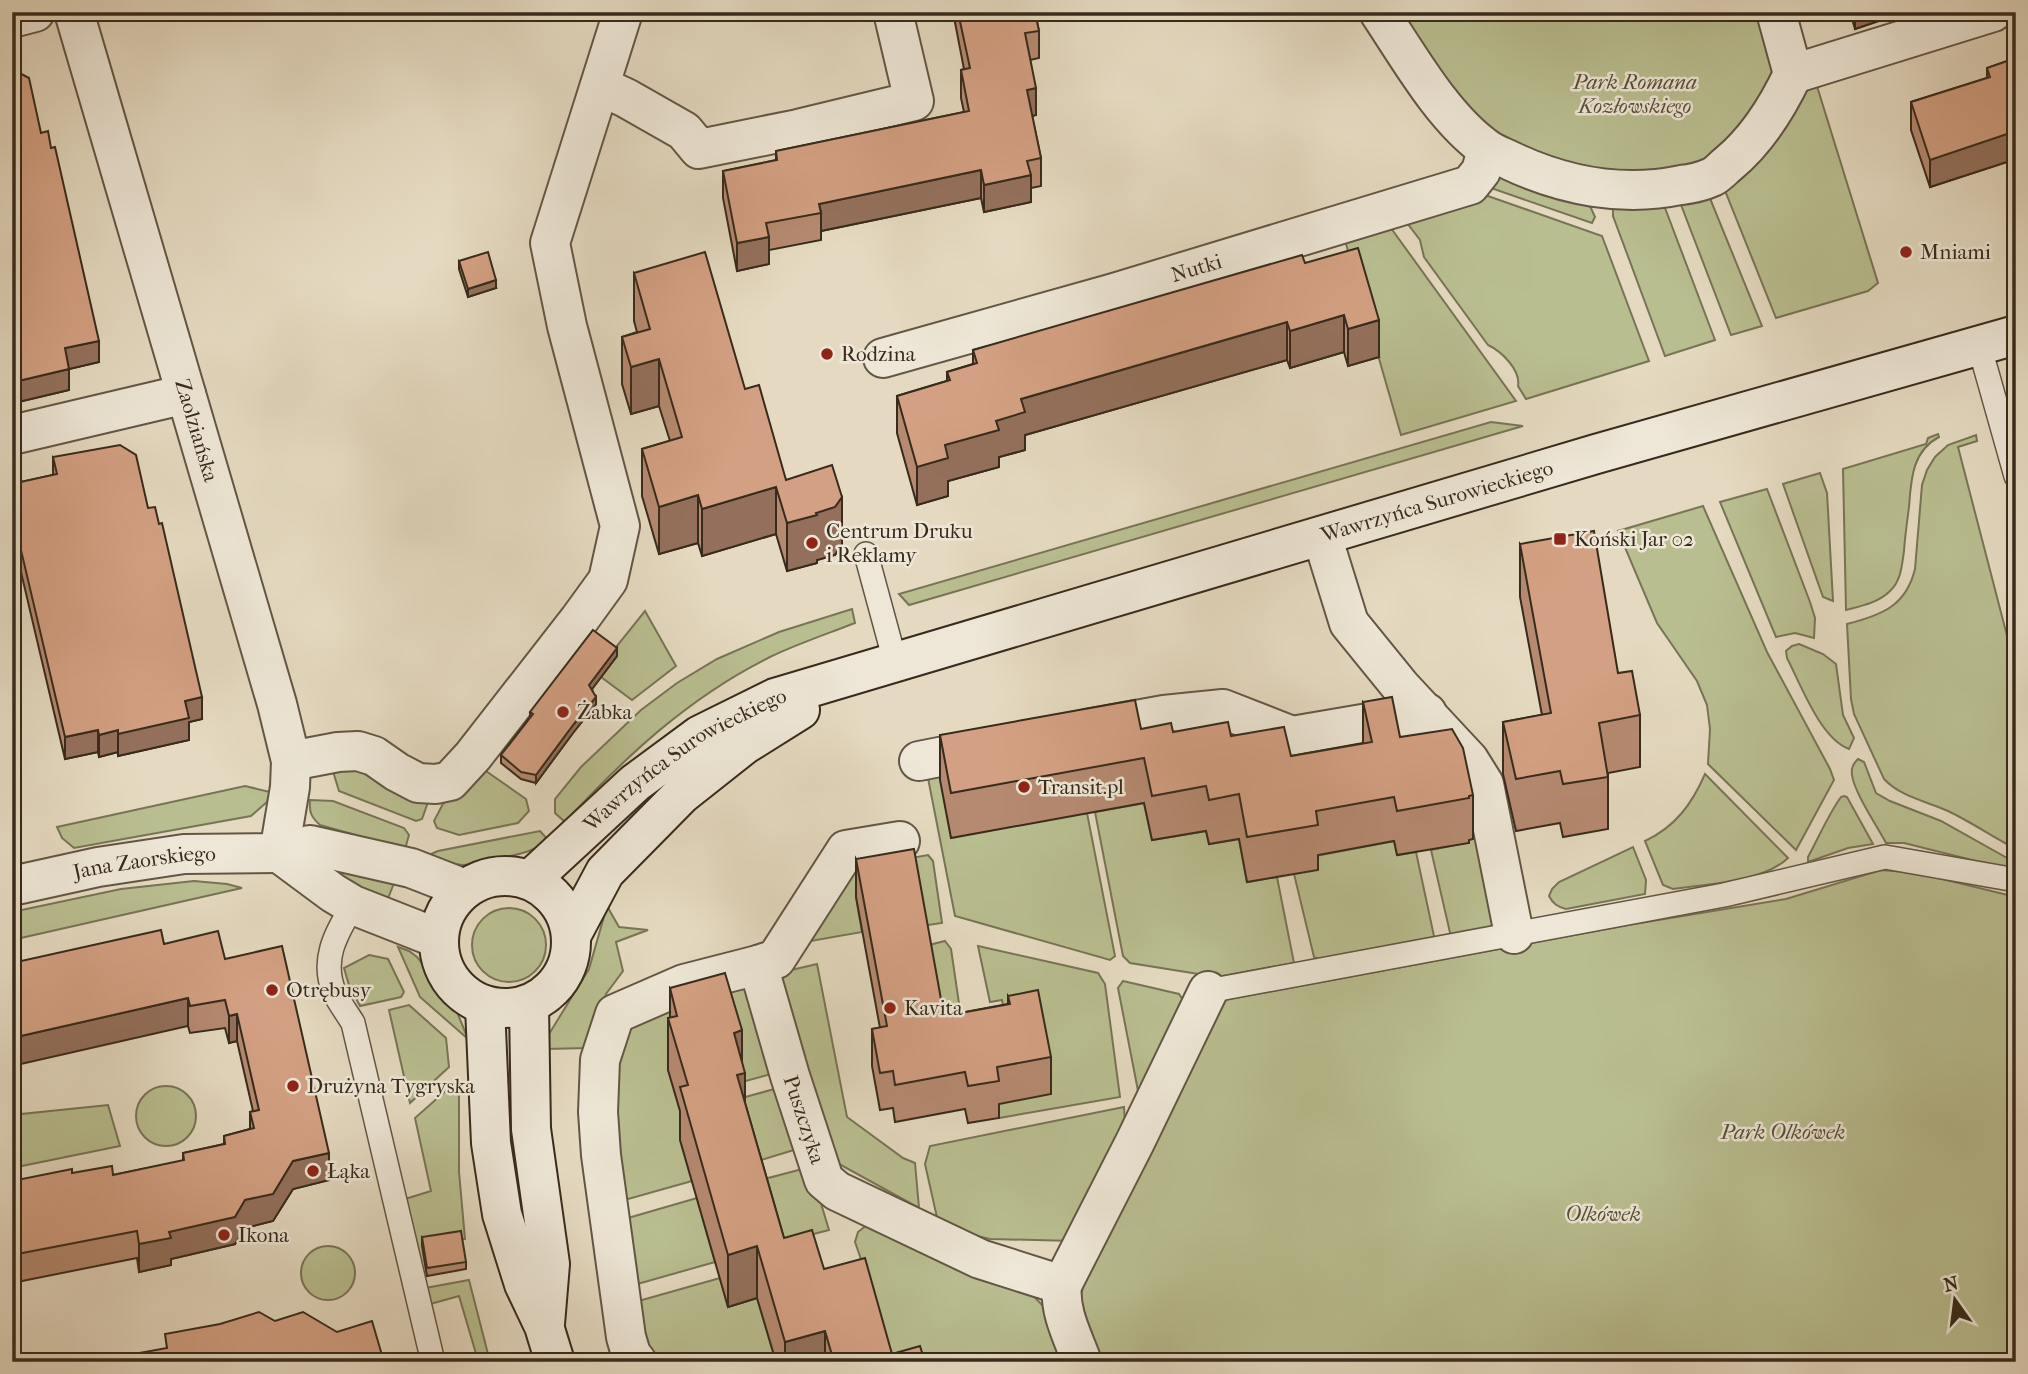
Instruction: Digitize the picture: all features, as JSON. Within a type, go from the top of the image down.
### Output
[{"type":"street","points":[[12,18],[35,12]]},
{"type":"street","name":"Zaolziańska","points":[[74,12],[277,704],[290,761],[290,787],[279,853]]},
{"type":"street","points":[[290,761],[358,751],[374,756],[418,783],[436,784],[450,781],[473,756],[607,580],[620,526],[570,337],[550,243],[623,12]]},
{"type":"street","points":[[600,86],[684,131],[699,149],[799,129],[914,101],[893,12]]},
{"type":"street","points":[[1379,12],[1450,115],[1488,150],[1538,174],[1586,187],[1629,190],[1666,188],[1712,177],[1738,156],[1765,125],[1780,103],[1793,74],[1776,12]]},
{"type":"street","points":[[1793,74],[1993,12]]},
{"type":"street","name":"Nutki","points":[[883,358],[1114,293],[1470,185],[1481,171],[1488,150]]},
{"type":"street","name":"Wawrzyńca Surowieckiego","points":[[530,880],[635,783],[700,735],[775,698],[1596,454],[2016,335]]},
{"type":"street","points":[[12,435],[186,394]]},
{"type":"street","points":[[1322,536],[1349,623],[1401,687],[1469,760],[1484,783],[1514,934]]},
{"type":"street","name":"Wawrzyńca Surowieckiego","points":[[572,934],[605,873],[682,794],[744,745],[858,673]]},
{"type":"street","points":[[919,761],[1164,715],[1223,709],[1292,736],[1427,713]]},
{"type":"street","points":[[637,1362],[631,1354],[626,1337],[602,1167],[598,1112],[600,1060],[615,1014],[684,984],[776,959],[846,850],[900,841]]},
{"type":"street","name":"Jana Zaorskiego","points":[[12,886],[98,867],[184,854],[279,853],[310,845],[411,868],[465,889]]},
{"type":"street","points":[[279,853],[353,905],[438,938]]},
{"type":"street","points":[[508,875],[530,880],[558,901],[572,934],[569,964],[554,989],[529,1006],[507,1010],[485,1007],[449,981],[438,938],[446,911],[465,889],[485,878],[508,875]]},
{"type":"street","name":"Puszczyka","points":[[758,965],[824,1180],[837,1191],[981,1259],[1062,1285]]},
{"type":"street","points":[[1083,1362],[1063,1310],[1062,1285],[1208,991]]},
{"type":"street","points":[[529,1006],[531,1129],[550,1264],[544,1326]]},
{"type":"street","points":[[485,1007],[491,1143],[502,1214],[524,1284],[544,1326],[555,1362]]},
{"type":"lane","points":[[1979,345],[2016,476]]},
{"type":"lane","points":[[866,554],[895,661]]},
{"type":"lane","points":[[1208,991],[1724,895],[1885,857],[2016,880]]},
{"type":"lane","points":[[353,905],[335,935],[328,965],[335,993],[353,1023],[433,1362]]},
{"type":"green space","name":"Park Romana Kozłowskiego","points":[[1394,12],[1764,12],[1779,60],[1771,96],[1705,165],[1617,178],[1493,139]]},
{"type":"green space","points":[[1816,83],[1878,283],[1868,291],[1776,318],[1726,193],[1727,183],[1765,153],[1774,142],[1803,86]]},
{"type":"green space","points":[[1494,174],[1585,202],[1595,217],[1592,223],[1488,187]]},
{"type":"green space","points":[[1707,191],[1762,326],[1731,335],[1678,197]]},
{"type":"green space","points":[[1485,195],[1602,236],[1649,361],[1526,399],[1518,386],[1513,368],[1504,356],[1488,345],[1424,257],[1420,240],[1404,219]]},
{"type":"green space","points":[[1662,200],[1715,340],[1665,356],[1613,216],[1613,209],[1617,205]]},
{"type":"green space","points":[[1388,224],[1516,401],[1401,435],[1344,237]]},
{"type":"green space","points":[[1491,422],[1523,426],[909,605],[899,594]]},
{"type":"green space","points":[[1938,434],[1939,437],[1923,450],[1915,467],[1903,562],[1897,582],[1880,598],[1846,610],[1843,469],[1926,444],[1928,438]]},
{"type":"green space","points":[[1976,435],[1977,441],[1958,447],[2011,651],[2016,653],[2016,849],[1957,815],[1906,794],[1884,779],[1854,714],[1851,699],[1847,624],[1882,612],[1891,607],[1905,592],[1915,569],[1922,485],[1927,470],[1935,457],[1948,445]]},
{"type":"green space","points":[[1820,473],[1827,493],[1833,601],[1823,597],[1783,484]]},
{"type":"green space","points":[[1767,489],[1810,602],[1815,618],[1814,638],[1795,633],[1776,637],[1720,502]]},
{"type":"green space","points":[[1703,506],[1767,652],[1834,780],[1796,850],[1708,764],[1710,729],[1707,705],[1697,681],[1657,623],[1618,531]]},
{"type":"green space","points":[[852,609],[855,623],[801,643],[740,673],[660,730],[611,774],[565,822],[555,813],[555,799],[581,767],[641,710],[677,683],[717,659],[779,632]]},
{"type":"green space","points":[[645,611],[676,666],[632,700],[601,677],[617,656],[612,652]]},
{"type":"green space","points":[[1799,644],[1823,654],[1836,664],[1843,715],[1854,738],[1849,749],[1829,734],[1805,696],[1786,651]]},
{"type":"green space","points":[[1439,744],[1464,774],[1496,919],[1488,932],[1451,937],[1431,850],[1469,842]]},
{"type":"green space","points":[[1858,759],[1864,762],[1876,793],[1941,821],[2016,863],[2016,871],[1904,843],[1886,843],[1861,800],[1854,782],[1852,768]]},
{"type":"green space","points":[[346,765],[428,802],[422,819],[416,821],[339,791],[332,768]]},
{"type":"green space","points":[[926,768],[1087,813],[1115,956],[1110,960],[955,916]]},
{"type":"green space","points":[[483,769],[526,799],[529,811],[518,823],[459,835],[437,828],[434,821],[445,800]]},
{"type":"green space","points":[[1705,774],[1788,858],[1777,866],[1750,877],[1673,889],[1663,885],[1645,841],[1674,822],[1694,795]]},
{"type":"green space","points":[[245,786],[270,792],[267,802],[251,816],[74,848],[62,838],[57,827]]},
{"type":"green space","points":[[1844,796],[1873,844],[1848,848],[1808,862],[1808,857],[1828,819]]},
{"type":"green space","points":[[310,800],[333,801],[404,828],[409,835],[405,849],[320,825],[311,814]]},
{"type":"green space","points":[[1144,803],[1152,840],[1206,831],[1209,844],[1239,839],[1247,882],[1277,877],[1294,963],[1217,977],[1130,963],[1123,956],[1095,812]]},
{"type":"green space","points":[[540,831],[548,840],[529,851],[475,864],[462,865],[429,855],[438,851]]},
{"type":"green space","points":[[1394,841],[1398,855],[1416,852],[1435,941],[1323,961],[1314,957],[1294,874],[1316,856]]},
{"type":"green space","points":[[1633,847],[1646,880],[1645,894],[1566,909],[1556,905],[1549,896],[1559,882]]},
{"type":"green space","points":[[928,855],[933,861],[942,923],[921,926],[856,897],[862,932],[811,941],[849,869]]},
{"type":"green space","points":[[308,864],[394,883],[387,901]]},
{"type":"green space","name":"Park Olkówek","points":[[1881,870],[1918,873],[2016,897],[2016,1362],[1098,1362],[1078,1306],[1086,1276],[1219,1001],[1628,925],[1786,899]]},
{"type":"green space","points":[[194,881],[242,888],[12,940],[12,912],[121,889]]},
{"type":"green space","points":[[607,906],[619,927],[648,930],[616,942],[623,971],[606,994],[588,1048],[546,1049],[549,1034],[589,969]]},
{"type":"green space","points":[[502,908],[516,908],[530,914],[540,924],[546,945],[540,966],[530,976],[516,982],[502,982],[488,976],[478,966],[472,952],[472,938],[478,924],[488,914]]},
{"type":"green space","points":[[945,941],[951,949],[961,1017],[942,1039],[925,946]]},
{"type":"green space","points":[[978,946],[1098,973],[1105,984],[1120,1097],[999,1118],[997,1104],[1008,1033],[1002,1000],[990,1002]]},
{"type":"green space","points":[[398,947],[409,951],[424,966],[445,1002],[457,1012],[468,1039],[420,997]]},
{"type":"green space","points":[[369,955],[388,959],[404,992],[401,997],[360,1006],[344,968]]},
{"type":"green space","points":[[817,964],[847,1117],[903,1158],[915,1163],[919,1208],[830,1159],[770,975]]},
{"type":"green space","points":[[757,979],[782,1071],[742,1082],[669,1070],[688,1138],[692,1181],[614,1203],[610,1111],[626,1018]]},
{"type":"green space","points":[[1123,981],[1179,994],[1183,1000],[1140,1101],[1118,988]]},
{"type":"green space","points":[[409,1005],[446,1038],[449,1067],[410,1103],[389,1010]]},
{"type":"green space","points":[[459,1079],[459,1172],[465,1239],[422,1245],[427,1276],[422,1277],[405,1199],[431,1191],[415,1118]]},
{"type":"green space","points":[[166,1086],[183,1091],[191,1099],[196,1116],[191,1133],[183,1141],[166,1146],[149,1141],[141,1133],[136,1116],[141,1099],[149,1091]]},
{"type":"green space","points":[[778,1088],[797,1149],[748,1164],[738,1099]]},
{"type":"green space","points":[[108,1105],[120,1146],[12,1168],[12,1115]]},
{"type":"green space","points":[[1124,1107],[1126,1140],[1074,1241],[990,1239],[964,1233],[938,1222],[925,1164],[930,1146]]},
{"type":"green space","points":[[810,1167],[829,1230],[771,1245],[753,1182]]},
{"type":"green space","points":[[697,1198],[715,1262],[634,1285],[621,1220]]},
{"type":"green space","points":[[867,1225],[1025,1287],[1046,1309],[1072,1362],[879,1362],[869,1282],[855,1242],[858,1232]]},
{"type":"green space","points":[[328,1246],[347,1254],[355,1273],[347,1292],[328,1300],[309,1292],[301,1273],[309,1254]]},
{"type":"green space","points":[[720,1278],[728,1307],[757,1298],[776,1362],[662,1362],[639,1340],[628,1304]]},
{"type":"green space","points":[[469,1280],[488,1354],[477,1357],[459,1296],[427,1305],[425,1288]]},
{"type":"building","points":[[958,12],[1035,12],[1039,31],[1025,33],[1036,88],[1027,90],[1041,158],[1027,161],[1031,175],[984,185],[981,170],[819,204],[821,213],[766,223],[769,237],[737,243],[723,171],[777,160],[776,151],[969,111],[961,70],[970,68]]},
{"type":"building","points":[[2016,58],[2016,121],[2011,123],[2013,132],[1930,160],[1911,102],[1990,77],[1987,68]]},
{"type":"building","points":[[12,69],[29,78],[41,133],[48,131],[51,148],[55,147],[99,341],[65,348],[69,369],[14,382],[12,372]]},
{"type":"building","points":[[1358,248],[1379,320],[1348,329],[1344,315],[1290,331],[1287,322],[1021,399],[1025,412],[996,421],[999,430],[945,445],[948,458],[917,467],[897,396],[950,380],[947,372],[977,363],[973,350],[1302,255],[1305,263]]},
{"type":"building","points":[[488,252],[496,280],[468,289],[459,261]]},
{"type":"building","points":[[705,252],[745,389],[759,385],[786,480],[832,465],[842,497],[835,507],[787,523],[776,487],[702,509],[698,495],[659,507],[642,449],[682,437],[659,359],[631,367],[622,337],[650,329],[634,273]]},
{"type":"building","points":[[120,445],[136,455],[148,508],[155,507],[159,524],[162,523],[202,697],[185,701],[189,718],[118,734],[118,730],[99,735],[98,730],[65,737],[12,504],[20,503],[16,483],[57,474],[53,457]]},
{"type":"building","points":[[1594,531],[1618,673],[1632,671],[1640,715],[1599,723],[1608,777],[1563,784],[1560,771],[1516,779],[1503,722],[1551,713],[1520,544]]},
{"type":"building","name":"Żabka","points":[[593,630],[617,648],[589,685],[596,697],[536,775],[521,772],[501,755],[533,714],[530,712]]},
{"type":"building","points":[[1392,697],[1400,737],[1452,729],[1463,748],[1473,795],[1469,798],[1397,811],[1394,797],[1316,811],[1318,825],[1247,837],[1239,794],[1209,800],[1206,786],[1152,796],[1144,758],[951,793],[940,735],[1135,700],[1141,729],[1171,723],[1173,732],[1228,722],[1231,736],[1284,727],[1291,756],[1372,742],[1363,702]]},
{"type":"building","points":[[914,849],[944,1016],[1010,1004],[1008,996],[1038,990],[1051,1057],[997,1067],[999,1081],[968,1086],[965,1072],[895,1085],[893,1071],[880,1073],[872,1029],[887,1026],[856,859]]},
{"type":"building","points":[[161,930],[164,944],[218,931],[225,959],[282,946],[329,1153],[293,1161],[273,1194],[245,1200],[235,1217],[169,1232],[171,1238],[139,1244],[137,1231],[12,1255],[12,1181],[72,1169],[72,1173],[112,1166],[113,1175],[184,1160],[183,1153],[225,1144],[224,1136],[254,1128],[250,1112],[259,1110],[237,1014],[229,1016],[225,1000],[190,1006],[188,998],[12,1038],[12,963]]},
{"type":"building","points":[[725,973],[742,1030],[734,1033],[745,1073],[737,1075],[784,1238],[812,1230],[824,1269],[865,1258],[892,1354],[920,1346],[925,1362],[834,1362],[825,1331],[785,1342],[757,1246],[728,1255],[680,1087],[688,1085],[668,1018],[677,1016],[670,988]]},
{"type":"building","points":[[461,1231],[466,1262],[427,1268],[422,1237]]},
{"type":"building","points":[[259,1312],[275,1321],[303,1312],[337,1332],[372,1321],[384,1362],[90,1362],[167,1348],[165,1334],[220,1324]]},
{"type":"place","name":"Mniami","points":[[1906,252]]},
{"type":"place","name":"Rodzina","points":[[827,354]]},
{"type":"place","name":"Koński Jar 02","points":[[1560,539]]},
{"type":"place","name":"Centrum Druku i Reklamy","points":[[812,543]]},
{"type":"place","name":"Żabka","points":[[563,712]]},
{"type":"place","name":"Transit.pl","points":[[1024,787]]},
{"type":"place","name":"Otrębusy","points":[[272,990]]},
{"type":"place","name":"Kavita","points":[[890,1008]]},
{"type":"place","name":"Drużyna Tygryska","points":[[293,1086]]},
{"type":"place","name":"Łąka","points":[[313,1171]]},
{"type":"place","name":"Ikona","points":[[224,1235]]},
{"type":"park label","name":"Olkówek","points":[[1603,1214]]}]
